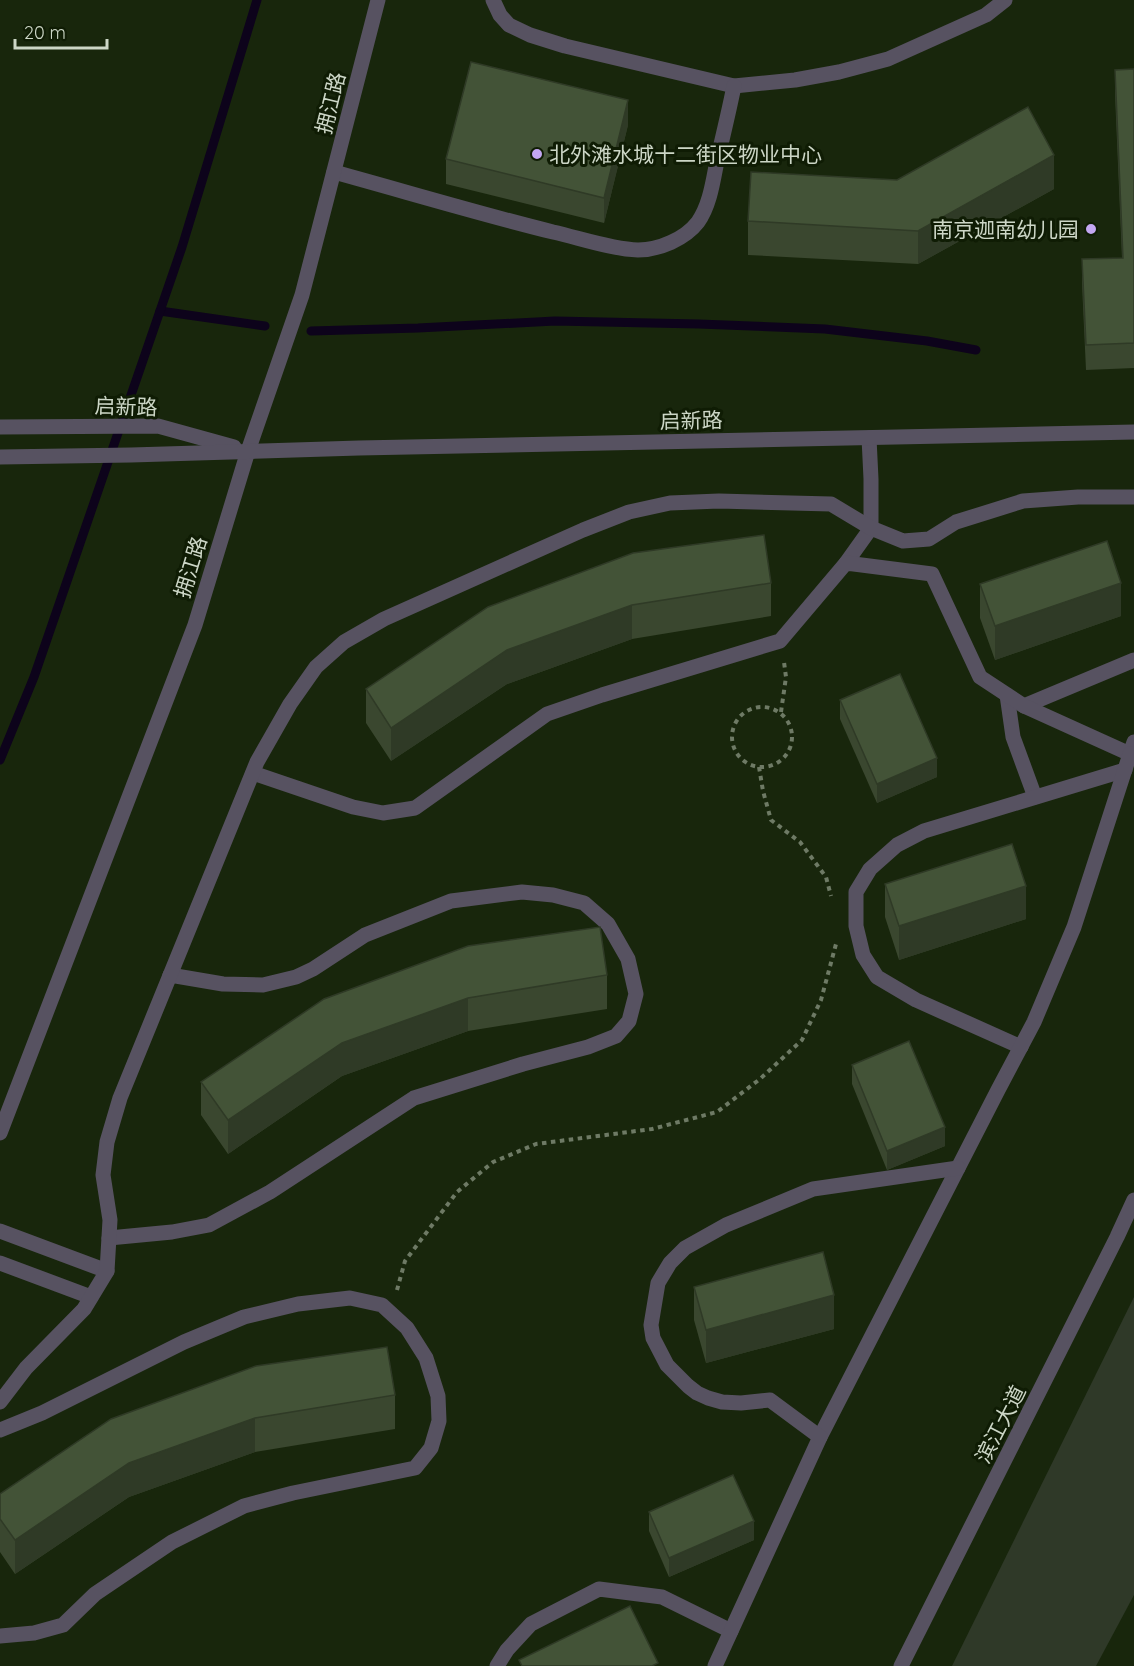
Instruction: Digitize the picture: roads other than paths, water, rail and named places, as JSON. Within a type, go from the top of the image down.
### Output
[{"type":"street","name":"拥江路","points":[[0,1133],[195,625],[248,451],[302,295],[378,0]]},
{"type":"street","points":[[493,0],[508,25],[530,35],[565,46],[734,86],[795,80],[888,60],[986,15],[1005,0]]},
{"type":"street","points":[[334,172],[509,221],[614,246],[638,250],[657,247],[685,234],[697,223],[705,209],[734,86]]},
{"type":"street","name":"启新路","points":[[0,427],[158,426],[248,451]]},
{"type":"street","name":"启新路","points":[[0,457],[1134,432]]},
{"type":"street","points":[[253,773],[353,807],[383,813],[415,808],[547,714],[780,641],[846,563],[871,528],[869,438]]},
{"type":"street","points":[[0,1402],[26,1368],[84,1309],[107,1271],[110,1220],[104,1175],[107,1142],[120,1098],[257,762],[296,695],[316,667],[344,642],[384,619],[583,530],[629,512],[670,503],[719,501],[831,504],[871,528],[903,541],[929,539],[956,522],[1023,501],[1078,497],[1134,497]]},
{"type":"street","points":[[715,1666],[820,1437],[1034,1022],[1074,927],[1132,748],[1024,706],[980,677],[932,574],[846,563]]},
{"type":"street","points":[[1024,706],[1134,660]]},
{"type":"street","points":[[1007,695],[1013,737],[1035,797]]},
{"type":"street","points":[[1021,1047],[916,1000],[877,977],[863,956],[856,926],[856,892],[870,869],[897,844],[924,831],[1125,770]]},
{"type":"street","points":[[109,1238],[172,1232],[209,1225],[270,1192],[414,1098],[523,1064],[588,1047],[616,1036],[629,1021],[636,994],[628,958],[608,924],[584,903],[554,895],[522,892],[451,901],[365,935],[313,969],[296,977],[263,985],[223,984],[170,975]]},
{"type":"street","points":[[820,1437],[770,1400],[722,1402],[697,1393],[678,1377],[667,1365],[653,1338],[651,1325],[658,1283],[670,1263],[685,1248],[726,1225],[813,1189],[958,1168]]},
{"type":"street","name":"滨江大道","points":[[901,1666],[1134,1200]]},
{"type":"street","points":[[0,1231],[107,1271]]},
{"type":"street","points":[[0,1263],[91,1297]]},
{"type":"street","points":[[0,1430],[42,1413],[184,1342],[244,1317],[298,1304],[350,1298],[382,1305],[407,1328],[426,1358],[438,1396],[439,1421],[431,1448],[415,1468],[293,1493],[244,1506],[172,1542],[95,1594],[63,1625],[34,1633],[0,1636]]},
{"type":"street","points":[[497,1666],[507,1650],[531,1624],[599,1589],[662,1597],[731,1631]]},
{"type":"waterway","points":[[0,760],[34,677],[182,247],[257,0]]},
{"type":"waterway","points":[[160,311],[265,326]]},
{"type":"waterway","points":[[311,331],[555,321],[699,324],[825,329],[927,341],[976,350]]},
{"type":"place","name":"北外滩水城十二街区物业中心","points":[[537,154]]},
{"type":"place","name":"南京迦南幼儿园","points":[[1091,229]]}]
